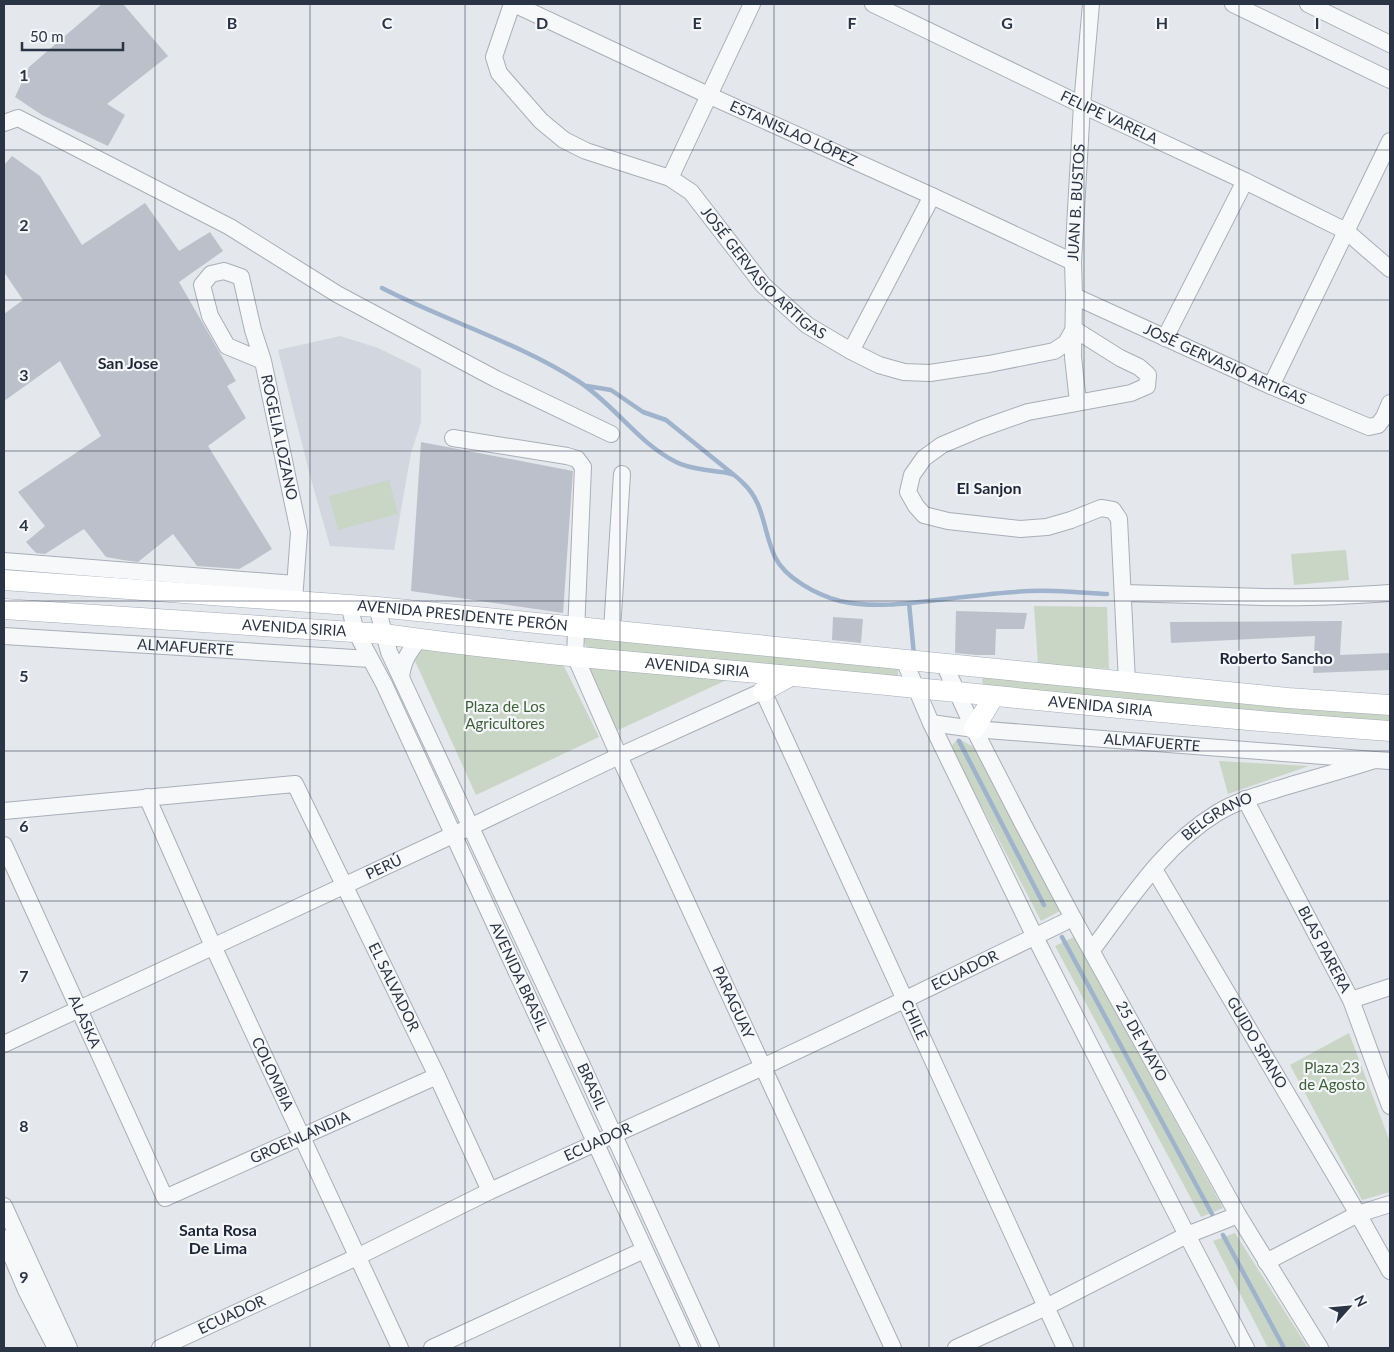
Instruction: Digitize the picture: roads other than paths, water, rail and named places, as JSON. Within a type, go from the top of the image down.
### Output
[{"type":"main road","name":"AVENIDA PRESIDENTE PERÓN","points":[[4,580],[295,592],[349,605],[576,626],[913,661]]},
{"type":"main road","name":"AVENIDA SIRIA","points":[[4,609],[384,634],[575,656],[1274,723],[1390,731]]},
{"type":"main road","name":"AVENIDA SIRIA","points":[[913,661],[1288,698],[1390,705]]},
{"type":"main road","points":[[763,691],[791,676]]},
{"type":"main road","points":[[974,729],[994,696]]},
{"type":"street","name":"JOSÉ GERVASIO ARTIGAS","points":[[513,4],[494,57],[499,73],[541,121],[564,140],[586,151],[670,178],[691,192],[763,285],[807,325],[851,351],[879,365],[904,372],[930,373],[1054,351],[1066,343],[1074,330]]},
{"type":"street","name":"ESTANISLAO LÓPEZ","points":[[513,4],[1073,262]]},
{"type":"street","points":[[670,178],[752,4]]},
{"type":"street","name":"FELIPE VARELA","points":[[873,4],[1082,105],[1245,180],[1346,230],[1390,269]]},
{"type":"street","name":"JUAN B. BUSTOS","points":[[1078,402],[1073,357],[1073,262],[1082,105],[1091,4]]},
{"type":"street","points":[[1233,4],[1390,80]]},
{"type":"street","points":[[1308,4],[1390,44]]},
{"type":"street","points":[[8,117],[230,227],[337,294],[496,379],[611,434]]},
{"type":"street","points":[[1271,386],[1390,141]]},
{"type":"street","points":[[1165,338],[1245,180]]},
{"type":"street","points":[[851,351],[932,196]]},
{"type":"street","name":"ROGELIA LOZANO","points":[[263,361],[227,346],[210,316],[202,285],[211,274],[224,271],[241,277],[253,330],[263,361],[299,532],[295,592]]},
{"type":"street","name":"JOSÉ GERVASIO ARTIGAS","points":[[1074,296],[1271,386],[1369,427],[1378,425],[1390,403]]},
{"type":"street","points":[[1074,330],[1120,358],[1139,367],[1148,375],[1147,386],[1131,393],[1028,412],[942,445],[924,458],[912,474],[908,492],[924,515],[948,521],[1020,529],[1047,527],[1102,508],[1113,510],[1119,519],[1127,682]]},
{"type":"street","points":[[453,438],[567,456],[577,459],[583,467],[575,656]]},
{"type":"street","points":[[612,630],[622,474]]},
{"type":"street","points":[[4,561],[295,592]]},
{"type":"street","points":[[1123,593],[1265,597],[1356,596],[1390,593]]},
{"type":"street","name":"AVENIDA BRASIL","points":[[349,605],[356,632],[384,684],[690,1348]]},
{"type":"street","points":[[377,607],[389,652],[470,827]]},
{"type":"street","name":"ALMAFUERTE","points":[[4,636],[370,659]]},
{"type":"street","points":[[401,677],[407,655],[420,639]]},
{"type":"street","name":"PARAGUAY","points":[[575,656],[619,756],[893,1348]]},
{"type":"street","points":[[913,661],[916,688],[931,723],[1041,934],[1187,1235],[1246,1348]]},
{"type":"street","name":"25 DE MAYO","points":[[944,664],[1068,920],[1092,950],[1231,1217],[1266,1262],[1320,1348]]},
{"type":"street","name":"PERÚ","points":[[4,1044],[619,756],[763,691]]},
{"type":"street","name":"CHILE","points":[[763,691],[1065,1348]]},
{"type":"street","name":"ALMAFUERTE","points":[[931,723],[974,729],[1383,761]]},
{"type":"street","name":"BELGRANO","points":[[1092,950],[1154,869],[1171,850],[1192,831],[1217,813],[1245,799],[1383,761]]},
{"type":"street","name":"EL SALVADOR","points":[[147,797],[295,784],[490,1191]]},
{"type":"street","points":[[4,811],[147,797]]},
{"type":"street","name":"COLOMBIA","points":[[147,797],[301,1138],[400,1348]]},
{"type":"street","name":"BLAS PARERA","points":[[1245,799],[1352,1000],[1390,1106]]},
{"type":"street","name":"BRASIL","points":[[470,827],[711,1348]]},
{"type":"street","name":"ALASKA","points":[[4,845],[164,1198]]},
{"type":"street","name":"GUIDO SPANO","points":[[1154,869],[1390,1271]]},
{"type":"street","name":"ECUADOR","points":[[160,1348],[357,1257],[490,1191],[763,1067],[1068,920]]},
{"type":"street","points":[[1352,1000],[1390,987]]},
{"type":"street","name":"GROENLANDIA","points":[[164,1198],[436,1076]]},
{"type":"street","points":[[1266,1262],[1358,1214],[1390,1204]]},
{"type":"street","points":[[4,1206],[69,1348]]},
{"type":"street","points":[[956,1348],[1046,1306],[1187,1235],[1231,1217]]},
{"type":"street","points":[[4,1238],[26,1290],[56,1348]]},
{"type":"street","points":[[432,1348],[644,1250]]},
{"type":"waterway","points":[[382,288],[555,367],[591,390],[650,445],[676,462],[689,467],[734,475],[756,499],[771,547],[780,565],[794,579],[822,595],[852,603],[889,605],[1025,591],[1107,594]]},
{"type":"waterway","points":[[587,386],[611,390],[643,412],[666,420],[734,475]]},
{"type":"waterway","points":[[909,603],[914,655]]},
{"type":"waterway","points":[[959,741],[1044,905]]},
{"type":"waterway","points":[[1062,937],[1212,1214]]},
{"type":"waterway","points":[[1223,1235],[1284,1348]]},
{"type":"district","name":"San Jose","points":[[128,363]]},
{"type":"district","name":"El Sanjon","points":[[989,488]]},
{"type":"district","name":"Roberto Sancho","points":[[1276,658]]},
{"type":"district","name":"Santa Rosa De Lima","points":[[218,1239]]},
{"type":"park label","name":"Plaza de Los Agricultores","points":[[505,716]]},
{"type":"park label","name":"Plaza 23 de Agosto","points":[[1332,1076]]}]
